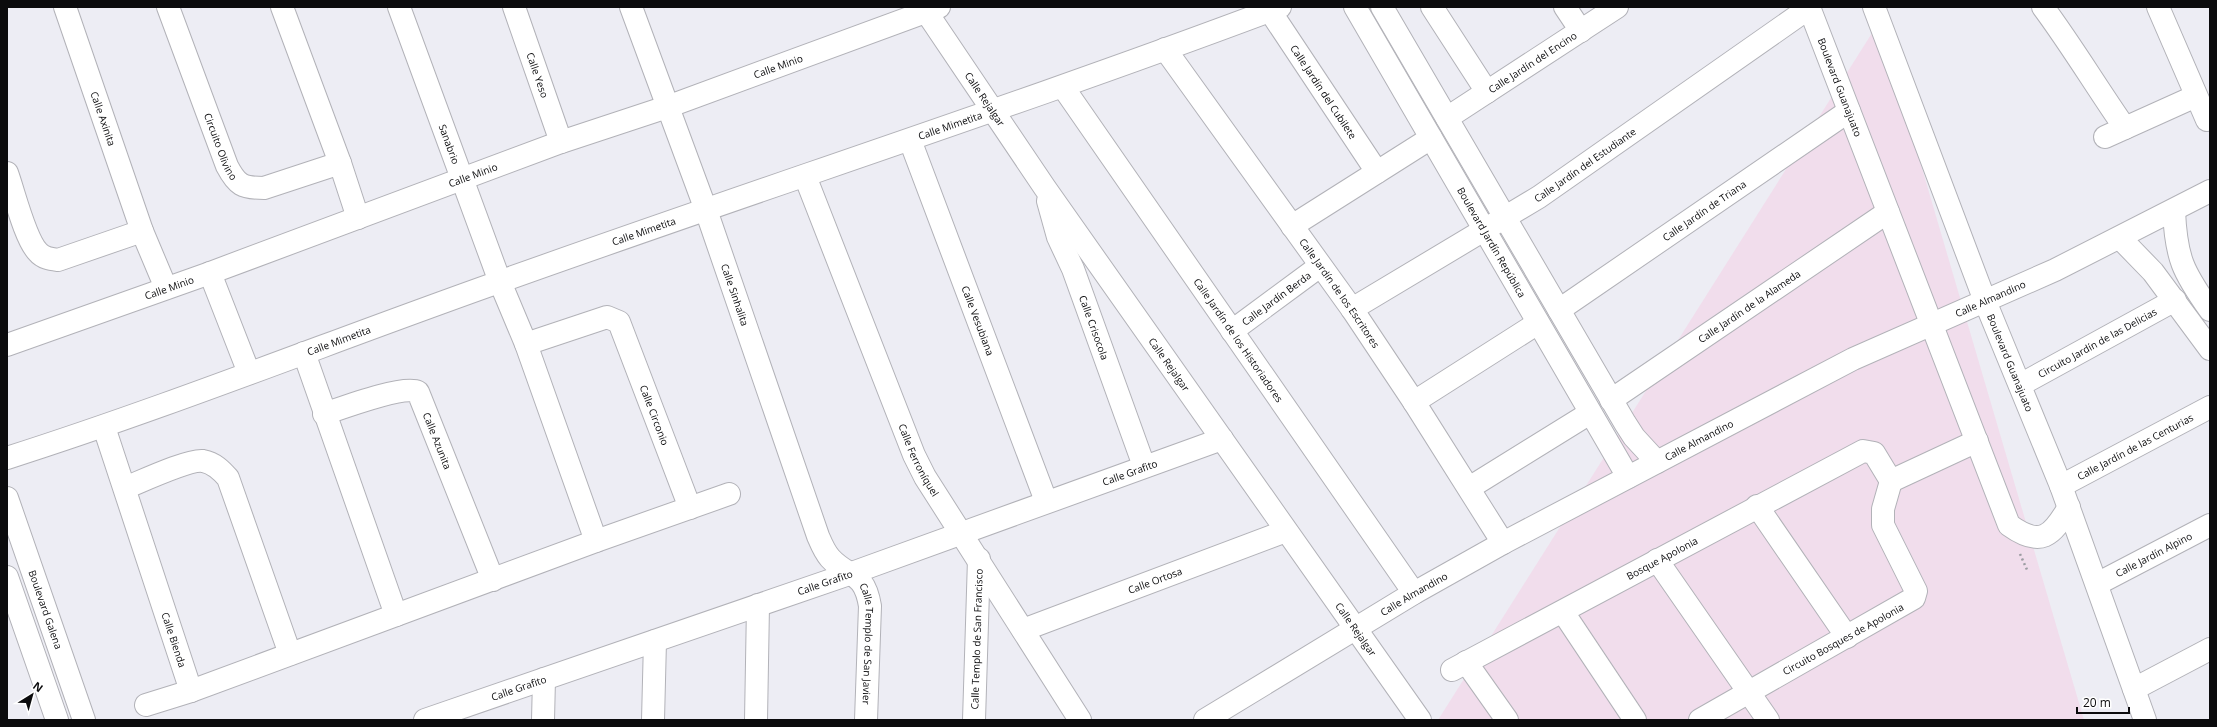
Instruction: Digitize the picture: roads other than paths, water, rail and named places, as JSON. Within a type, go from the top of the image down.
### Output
[{"type":"street","name":"Calle Axinita","points":[[65,7],[142,231],[166,288]]},
{"type":"street","name":"Circuito Olivino","points":[[168,7],[227,166],[241,185],[251,188],[264,188],[340,163]]},
{"type":"street","points":[[282,7],[340,163],[358,218]]},
{"type":"street","name":"Sanabrio","points":[[399,7],[500,282]]},
{"type":"street","name":"Calle Yeso","points":[[514,7],[561,142]]},
{"type":"street","name":"Calle Sinhalita","points":[[631,7],[706,210],[818,536],[830,558],[852,573]]},
{"type":"street","name":"Boulevard Jardín República","points":[[1355,7],[1486,230],[1628,478]]},
{"type":"street","points":[[1382,7],[1611,400],[1634,437],[1657,462]]},
{"type":"street","points":[[1432,7],[1487,92]]},
{"type":"street","points":[[1565,7],[1581,31]]},
{"type":"street","name":"Calle Jardín del Encino","points":[[1447,118],[1618,7]]},
{"type":"street","name":"Boulevard Guanajuato","points":[[1874,7],[1985,301],[2069,507],[2098,584],[2145,720]]},
{"type":"street","points":[[2042,7],[2064,35],[2086,72],[2125,128]]},
{"type":"street","points":[[2158,7],[2207,120]]},
{"type":"street","name":"Boulevard Guanajuato","points":[[1809,8],[2010,525],[2026,536],[2046,536],[2054,531],[2069,507]]},
{"type":"street","name":"Calle Jardín del Estudiante","points":[[1352,309],[1506,219],[1809,8]]},
{"type":"street","name":"Calle Minio","points":[[7,345],[210,273],[561,142],[667,107],[929,9]]},
{"type":"street","name":"Calle Rejalgar","points":[[929,9],[994,112],[1045,188],[1420,720]]},
{"type":"street","name":"Calle Mimetita","points":[[7,458],[104,427],[500,282],[994,112],[1275,9]]},
{"type":"street","name":"Calle Jardín del Cubilete","points":[[1275,9],[1377,172]]},
{"type":"street","name":"Calle Jardín de los Escritores","points":[[1165,49],[1352,309],[1414,402],[1503,543]]},
{"type":"street","name":"Calle Jardín de los Historiadores","points":[[1063,87],[1414,593]]},
{"type":"street","points":[[2105,137],[2196,96]]},
{"type":"street","name":"Calle Jardín de Triana","points":[[1559,310],[1849,111]]},
{"type":"street","points":[[1292,226],[1431,138]]},
{"type":"street","name":"Calle Vesubiana","points":[[910,140],[1046,501]]},
{"type":"street","points":[[7,173],[31,242],[38,253],[47,259],[58,260],[142,231]]},
{"type":"street","name":"Calle Ferroníquel","points":[[805,176],[905,436],[925,477],[962,532],[1080,720]]},
{"type":"street","name":"Calle Crisocola","points":[[1045,188],[1058,237],[1073,269],[1144,466]]},
{"type":"street","name":"Calle Almandino","points":[[1205,720],[1414,593],[1503,543],[1853,359],[2049,273],[2174,211],[2210,191]]},
{"type":"street","points":[[2174,211],[2175,234],[2183,269],[2203,287],[2210,310]]},
{"type":"street","name":"Calle Jardín de la Alameda","points":[[1611,400],[1888,212]]},
{"type":"street","points":[[2120,238],[2160,280],[2210,349]]},
{"type":"street","name":"Calle Jardín Berda","points":[[1232,331],[1320,266]]},
{"type":"street","points":[[2160,280],[2183,269]]},
{"type":"street","points":[[210,273],[249,373]]},
{"type":"street","points":[[500,282],[526,344],[596,541]]},
{"type":"street","name":"Circuito Jardín de las Delicias","points":[[2020,385],[2175,300]]},
{"type":"street","name":"Calle Circonio","points":[[526,344],[607,316],[619,322],[690,508]]},
{"type":"street","points":[[1414,402],[1538,323]]},
{"type":"street","points":[[304,353],[324,414],[396,615]]},
{"type":"street","name":"Calle Azunita","points":[[324,414],[398,391],[412,389],[418,392],[494,580]]},
{"type":"street","name":"Calle Jardín de las Centurias","points":[[2061,486],[2210,407]]},
{"type":"street","points":[[1469,488],[1590,413]]},
{"type":"street","name":"Calle Bienda","points":[[104,427],[191,691]]},
{"type":"street","name":"Calle Grafito","points":[[430,719],[852,573],[1046,501],[1222,439]]},
{"type":"street","points":[[1891,481],[1977,441]]},
{"type":"street","name":"Bosque Apolonia","points":[[1507,720],[1459,666],[1563,612],[1757,506],[1867,450],[1874,453],[1891,481]]},
{"type":"street","points":[[125,488],[196,461],[215,465],[228,478],[290,654]]},
{"type":"street","name":"Circuito Bosques de Apolonia","points":[[1700,720],[1911,601],[1916,591],[1883,525],[1882,509],[1891,481]]},
{"type":"street","points":[[146,705],[191,691],[596,541],[729,494]]},
{"type":"street","name":"Boulevard Galena","points":[[7,498],[84,720]]},
{"type":"street","points":[[1757,506],[1847,637]]},
{"type":"street","name":"Calle Jardín Alpino","points":[[2098,584],[2210,525]]},
{"type":"street","name":"Calle Ortosa","points":[[1023,630],[1286,531]]},
{"type":"street","name":"Calle Templo de San Francisco","points":[[974,720],[979,559]]},
{"type":"street","points":[[1657,560],[1768,720]]},
{"type":"street","name":"Calle Templo de San Javier","points":[[852,573],[868,592],[870,606],[866,720]]},
{"type":"street","points":[[7,577],[57,720]]},
{"type":"street","points":[[756,720],[758,605]]},
{"type":"street","points":[[1563,612],[1635,720]]},
{"type":"street","points":[[653,720],[656,641]]},
{"type":"street","points":[[2134,689],[2210,649]]},
{"type":"street","points":[[543,720],[544,679]]}]
